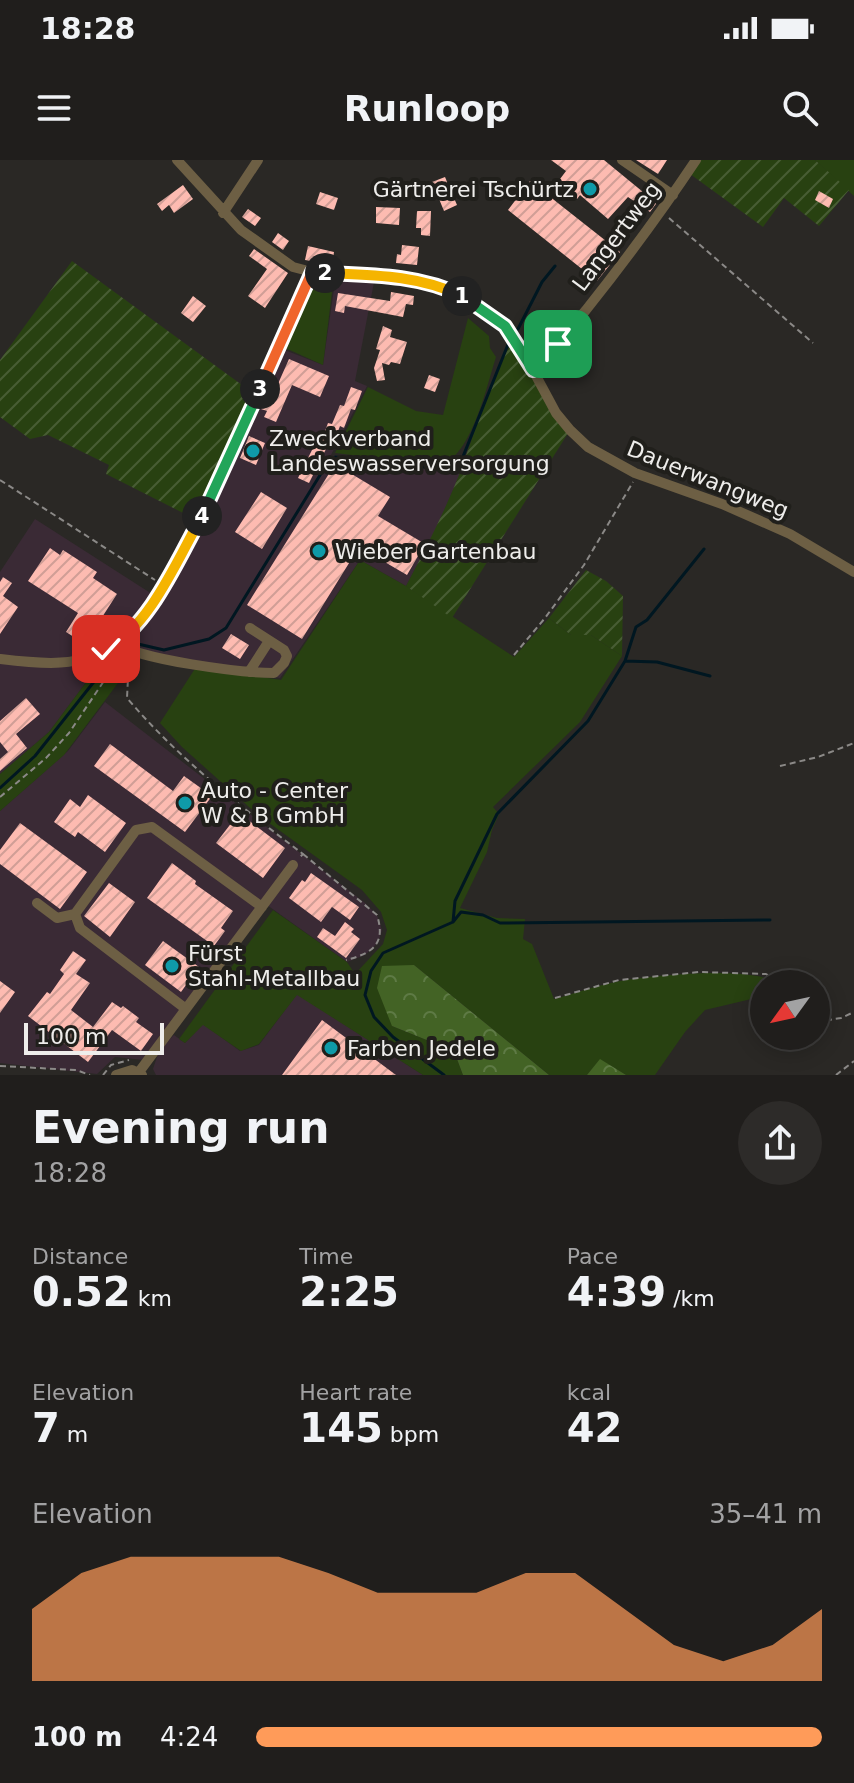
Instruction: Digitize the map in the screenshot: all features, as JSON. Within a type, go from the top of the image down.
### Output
[{"type":"street","points":[[0,659],[66,664],[117,643],[140,620],[163,585],[214,490],[312,272],[293,267],[241,230],[177,160]]},
{"type":"street","points":[[223,213],[258,160]]},
{"type":"street","points":[[622,160],[673,195]]},
{"type":"street","name":"Langertweg","points":[[533,370],[547,358],[662,212],[696,160]]},
{"type":"street","name":"Dauerwangweg","points":[[312,272],[416,280],[448,289],[480,306],[505,326],[556,413],[570,430],[605,458],[635,473],[722,504],[790,534],[854,572]]},
{"type":"street","points":[[117,643],[135,653],[249,672],[274,673],[284,663],[287,656],[284,650],[250,628]]},
{"type":"street","points":[[249,672],[269,641]]},
{"type":"street","points":[[37,903],[57,918],[75,914],[136,830],[152,827],[262,907]]},
{"type":"street","points":[[116,1075],[125,1070],[140,1074],[293,865]]},
{"type":"street","points":[[75,914],[80,928],[186,1009]]},
{"type":"path","points":[[662,212],[813,343]]},
{"type":"path","points":[[514,655],[584,565],[633,484],[635,473]]},
{"type":"path","points":[[0,480],[163,585]]},
{"type":"path","points":[[0,797],[46,758],[69,733],[116,663],[128,678],[127,698],[174,747],[247,812],[377,915],[382,930],[378,943],[365,955],[346,960]]},
{"type":"path","points":[[780,766],[818,757],[854,743]]},
{"type":"path","points":[[293,865],[303,854]]},
{"type":"path","points":[[555,998],[619,980],[699,972],[750,974]]},
{"type":"path","points":[[830,1020],[854,1012]]},
{"type":"path","points":[[836,1075],[854,1061]]},
{"type":"path","points":[[0,1066],[76,1070],[90,1075]]},
{"type":"shaded area","points":[[336,275],[375,277],[355,381],[367,386],[331,455],[460,474],[435,532],[406,586],[360,560],[280,678],[139,656],[131,635],[143,622],[282,349],[323,365]]},
{"type":"shaded area","points":[[35,519],[152,594],[116,636],[84,656],[90,677],[49,732],[0,774],[0,572]]},
{"type":"shaded area","points":[[105,702],[365,903],[377,915],[382,930],[378,943],[365,955],[347,962],[267,905],[144,1060],[115,1057],[97,1074],[0,1063],[0,811],[68,751]]},
{"type":"shaded area","points":[[297,994],[423,1075],[156,1075],[153,1069],[160,1048],[174,1035],[185,1043],[203,1024],[240,1051],[259,1045]]},
{"type":"green space","points":[[699,160],[815,160],[849,190],[819,226],[784,198],[763,227],[690,174]]},
{"type":"green space","points":[[815,160],[854,160],[854,196]]},
{"type":"green space","points":[[72,261],[257,396],[199,521],[106,474],[109,465],[48,435],[30,439],[0,417],[0,360]]},
{"type":"green space","points":[[323,277],[324,282],[333,284],[323,365],[283,347],[309,285],[315,278]]},
{"type":"green space","points":[[468,318],[489,336],[490,348],[496,357],[475,421],[458,452],[448,461],[436,465],[335,453],[368,387],[416,411],[443,415]]},
{"type":"green space","points":[[514,338],[570,430],[452,618],[406,586],[447,503],[490,388]]},
{"type":"green space","points":[[360,560],[406,586],[514,657],[549,618],[571,635],[591,635],[622,656],[580,722],[493,807],[499,814],[487,852],[460,908],[497,918],[525,919],[523,939],[532,944],[554,999],[620,981],[678,974],[727,973],[750,975],[750,999],[705,1010],[685,1032],[655,1075],[626,1075],[600,1060],[587,1075],[549,1075],[414,965],[392,1026],[454,1051],[463,1075],[423,1075],[297,995],[259,1044],[241,1051],[203,1025],[185,1043],[179,1039],[273,910],[347,962],[355,974],[383,944],[387,930],[381,912],[362,890],[258,815],[182,747],[160,723],[196,667],[281,680]]},
{"type":"green space","points":[[586,570],[606,581],[623,596],[622,656],[591,635],[571,635],[549,618]]},
{"type":"green space","points":[[112,653],[127,671],[64,755],[0,811],[0,774],[49,732],[90,677],[87,667]]},
{"type":"green space","points":[[414,965],[549,1075],[463,1075],[454,1051],[392,1026],[377,988],[382,966]]},
{"type":"green space","points":[[600,1059],[626,1075],[587,1075]]},
{"type":"building","points":[[551,160],[604,160],[643,192],[647,187],[661,197],[650,212],[628,197],[608,219],[580,195],[577,199],[557,183],[566,171]]},
{"type":"building","points":[[636,160],[667,160],[658,174]]},
{"type":"building","points":[[445,177],[457,205],[444,211],[432,182]]},
{"type":"building","points":[[530,181],[620,252],[597,281],[508,210]]},
{"type":"building","points":[[183,185],[193,199],[174,213],[169,205],[162,211],[157,204]]},
{"type":"building","points":[[819,191],[833,199],[829,208],[815,200]]},
{"type":"building","points":[[320,192],[338,198],[334,210],[316,204]]},
{"type":"building","points":[[376,207],[400,208],[399,225],[376,223]]},
{"type":"building","points":[[248,209],[261,218],[255,226],[242,217]]},
{"type":"building","points":[[417,211],[431,211],[430,236],[421,235],[421,228],[416,228]]},
{"type":"building","points":[[278,233],[289,241],[283,250],[272,242]]},
{"type":"building","points":[[402,245],[419,247],[417,265],[396,263]]},
{"type":"building","points":[[308,246],[334,252],[332,265],[305,260]]},
{"type":"building","points":[[254,249],[288,273],[265,308],[248,296],[267,269],[249,256]]},
{"type":"building","points":[[391,292],[414,296],[413,305],[406,304],[403,317],[345,306],[344,313],[335,311],[338,293],[390,301]]},
{"type":"building","points":[[193,296],[206,306],[193,322],[181,313]]},
{"type":"building","points":[[383,326],[392,330],[390,337],[407,342],[400,364],[382,363],[385,380],[377,381],[374,368],[380,350],[376,349]]},
{"type":"building","points":[[289,359],[329,376],[320,397],[292,385],[276,422],[264,417],[267,411],[261,409],[268,392],[273,395]]},
{"type":"building","points":[[429,375],[440,379],[435,392],[424,388]]},
{"type":"building","points":[[351,387],[362,391],[355,410],[351,409],[344,428],[340,426],[332,447],[328,445],[309,483],[298,478],[317,440],[321,442],[328,423],[332,424],[340,405],[344,406]]},
{"type":"building","name":"Zweckverband Landeswasserversorgung","points":[[249,436],[265,443],[256,465],[240,458]]},
{"type":"building","name":"Wieber Gartenbau","points":[[335,464],[390,497],[378,516],[425,544],[407,575],[359,547],[302,639],[247,605]]},
{"type":"building","points":[[261,492],[287,508],[262,549],[235,532]]},
{"type":"building","points":[[50,548],[60,555],[63,550],[97,572],[93,578],[117,594],[97,625],[89,620],[77,639],[66,632],[78,613],[28,581]]},
{"type":"building","points":[[3,577],[12,583],[3,596],[18,607],[0,634],[0,582]]},
{"type":"building","points":[[231,634],[249,645],[240,659],[222,648]]},
{"type":"building","points":[[26,698],[40,714],[16,734],[27,748],[0,771],[0,759],[8,752],[0,742],[0,721]]},
{"type":"building","points":[[110,744],[173,791],[184,776],[212,796],[185,832],[94,766]]},
{"type":"building","points":[[88,795],[126,823],[105,852],[78,832],[75,837],[54,822],[70,799],[80,807]]},
{"type":"building","points":[[239,813],[285,848],[263,878],[216,843]]},
{"type":"building","points":[[20,823],[87,872],[60,909],[0,864],[0,850]]},
{"type":"building","points":[[172,863],[233,911],[221,928],[225,931],[214,946],[147,898]]},
{"type":"building","points":[[311,873],[359,907],[350,920],[332,907],[321,922],[289,898]]},
{"type":"building","points":[[109,883],[135,902],[110,937],[84,916]]},
{"type":"building","points":[[345,922],[360,939],[346,958],[317,937],[323,928],[335,936]]},
{"type":"building","name":"Fürst Stahl-Metallbau","points":[[163,941],[199,967],[181,992],[145,965]]},
{"type":"building","points":[[73,951],[86,960],[76,974],[90,983],[71,1010],[93,1027],[112,1002],[121,1008],[123,1006],[139,1018],[136,1022],[153,1034],[141,1051],[112,1030],[88,1062],[28,1016],[64,974],[60,970]]},
{"type":"building","points":[[0,981],[15,992],[0,1013]]},
{"type":"building","name":"Farben Jedele","points":[[322,1020],[396,1075],[282,1075]]},
{"type":"waterway","points":[[518,329],[542,282],[555,266]]},
{"type":"waterway","points":[[138,644],[164,650],[209,639],[226,628],[325,467],[335,457],[443,469],[460,464],[509,342]]},
{"type":"waterway","points":[[444,1075],[393,1037],[374,1017],[365,995],[371,971],[383,953],[453,922],[455,901],[497,814],[588,721],[625,661],[636,627],[647,620],[704,549]]},
{"type":"waterway","points":[[0,788],[35,756],[112,659]]},
{"type":"waterway","points":[[625,661],[657,662],[710,676]]},
{"type":"waterway","points":[[453,922],[461,912],[483,915],[500,923],[770,920]]},
{"type":"place","name":"Gärtnerei Tschürtz","points":[[590,189]]},
{"type":"place","name":"Zweckverband Landeswasserversorgung","points":[[253,451]]},
{"type":"place","name":"Wieber Gartenbau","points":[[319,551]]},
{"type":"place","name":"Auto - Center W & B GmbH","points":[[185,803]]},
{"type":"place","name":"Fürst Stahl-Metallbau","points":[[172,966]]},
{"type":"place","name":"Farben Jedele","points":[[331,1048]]},
{"type":"route","points":[[106,649],[117,643],[140,620],[202,516],[312,272],[416,280],[448,289],[480,306],[505,326],[533,370],[558,344]]}]
